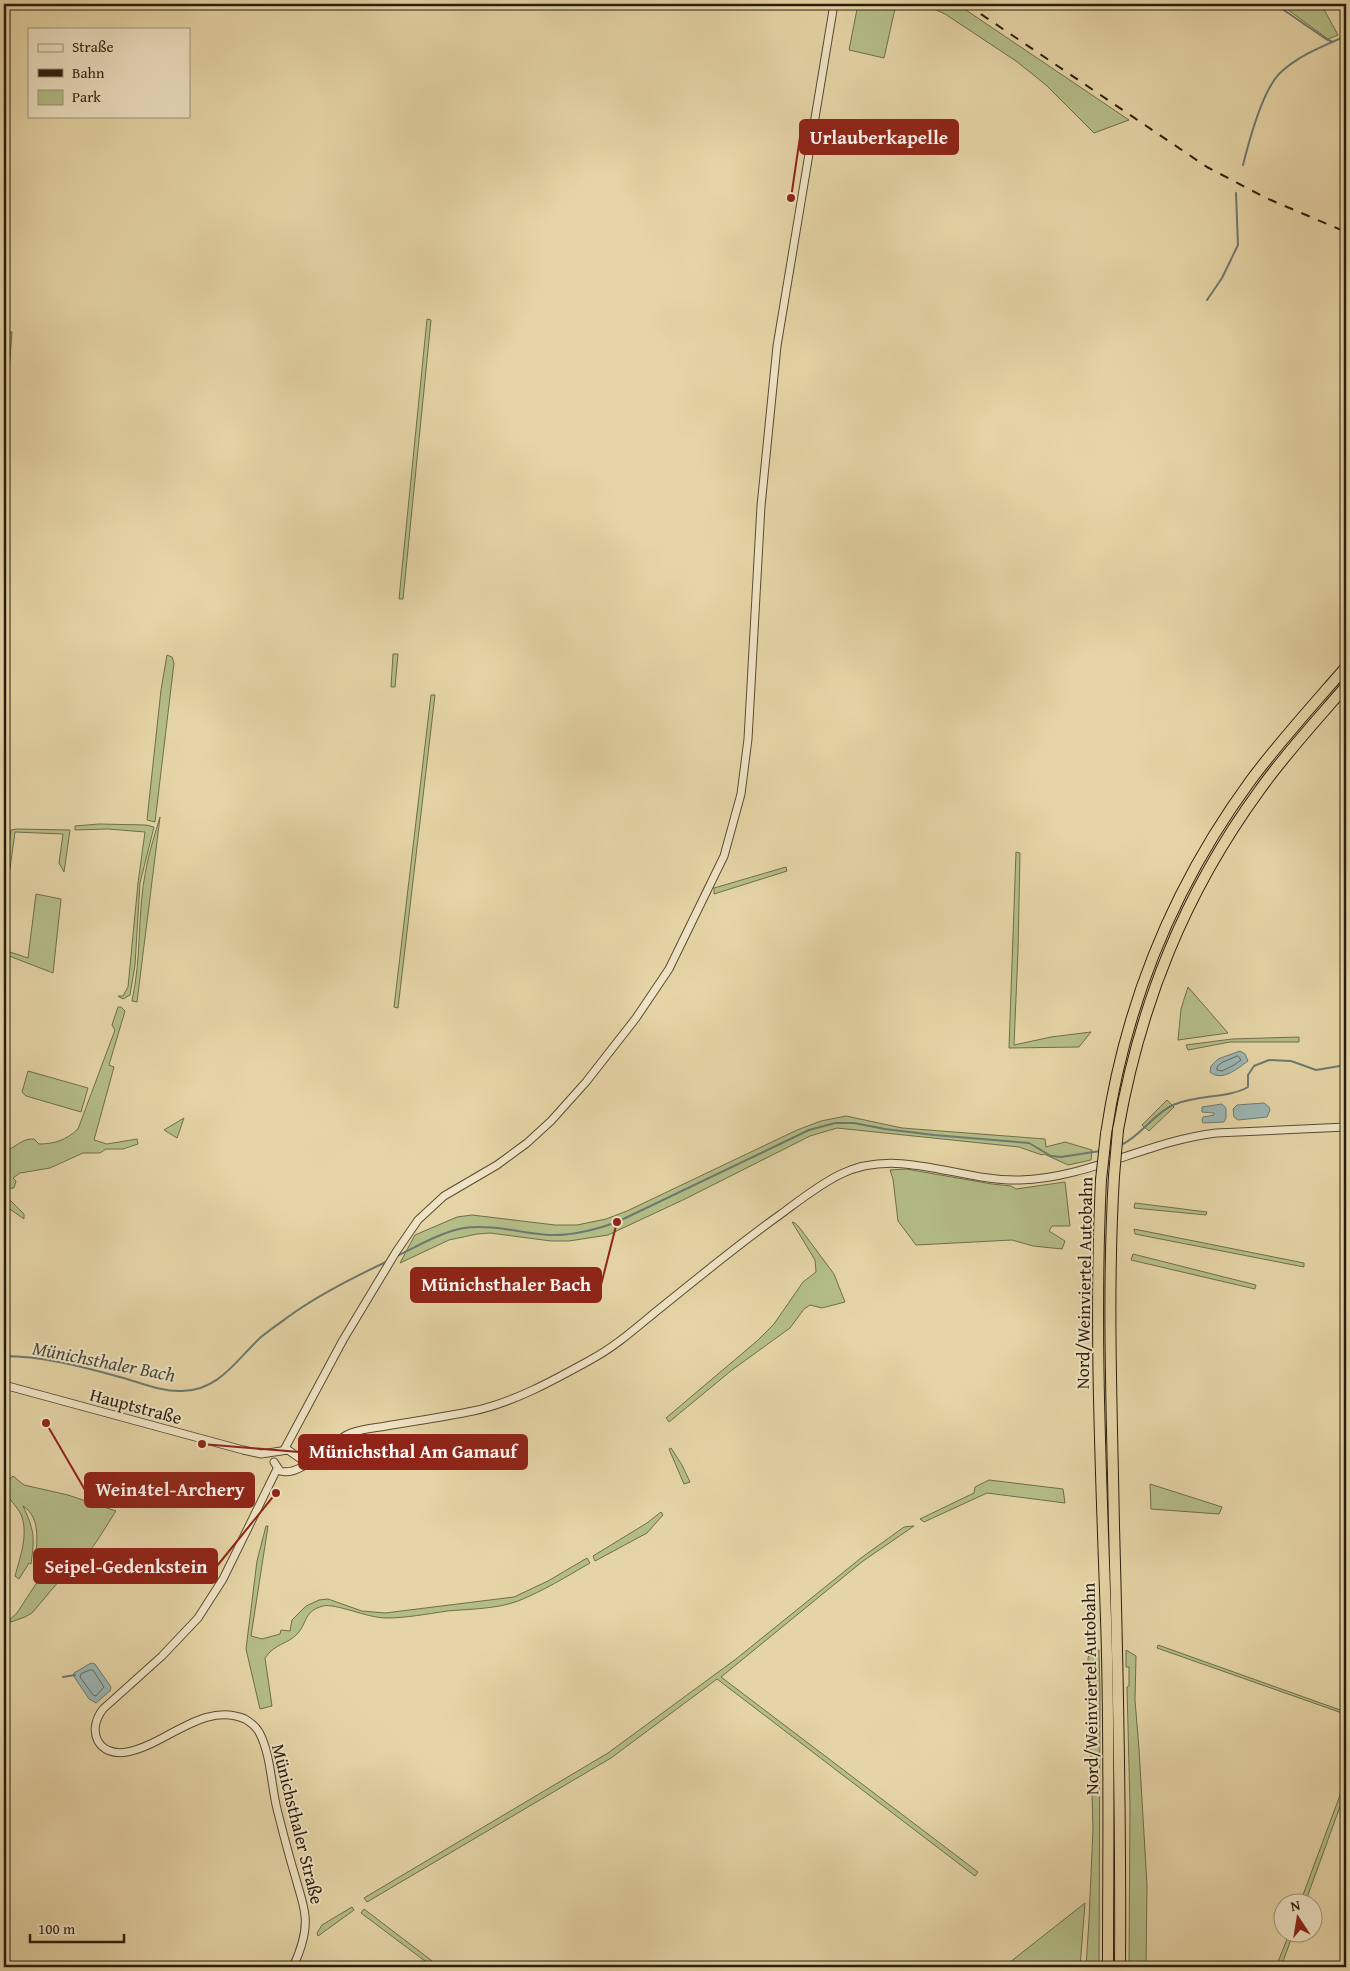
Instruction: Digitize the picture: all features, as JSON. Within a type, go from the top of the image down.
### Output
[{"type":"highway","name":"Nord/Weinviertel Autobahn","points":[[1108,1967],[1107,1673],[1098,1353],[1098,1233],[1106,1134],[1115,1078],[1132,1013],[1157,945],[1181,892],[1214,835],[1253,778],[1346,667]]},
{"type":"highway","name":"Nord/Weinviertel Autobahn","points":[[1120,1967],[1120,1757],[1111,1352],[1111,1226],[1118,1130],[1129,1072],[1144,1016],[1169,947],[1195,894],[1217,853],[1260,789],[1346,686]]},
{"type":"street","name":"Münichsthaler Straße","points":[[293,1967],[304,1936],[305,1915],[277,1809],[263,1743],[258,1731],[246,1720],[234,1716],[215,1716],[202,1719],[138,1748],[119,1753],[107,1749],[100,1743],[94,1728],[98,1715],[103,1708],[162,1656],[198,1618],[223,1579],[270,1486],[281,1451],[294,1433],[334,1357],[396,1252],[418,1220],[434,1203],[454,1188],[497,1164],[527,1144],[551,1121],[605,1058],[636,1018],[669,969],[713,881],[729,841],[741,794],[748,739],[761,506],[776,346],[834,4]]},
{"type":"street","name":"Münichsthaler Straße","points":[[270,1486],[310,1462],[336,1441],[351,1433],[489,1407],[521,1394],[593,1358],[622,1339],[754,1233],[814,1191],[852,1169],[875,1164],[903,1163],[992,1178],[1023,1180],[1064,1174],[1195,1136],[1224,1132],[1346,1127]]},
{"type":"street","name":"Hauptstraße","points":[[4,1386],[139,1421],[209,1442],[261,1454],[281,1451]]},
{"type":"street","points":[[276,1465],[280,1471],[291,1472],[297,1463],[294,1433]]},
{"type":"street","points":[[281,1451],[292,1451],[296,1455],[309,1459],[320,1455]]},
{"type":"street","name":"Hauptstraße","points":[[261,1454],[276,1465]]},
{"type":"green space","points":[[858,4],[896,4],[884,58],[849,50]]},
{"type":"green space","points":[[923,4],[957,4],[1129,120],[1094,133],[1046,85],[1016,61],[945,14]]},
{"type":"green space","points":[[1280,4],[1321,4],[1338,35],[1328,39]]},
{"type":"green space","points":[[427,319],[431,320],[403,599],[399,599]]},
{"type":"green space","points":[[9,332],[12,332],[9,373],[5,372]]},
{"type":"green space","points":[[393,654],[398,654],[395,687],[391,687]]},
{"type":"green space","points":[[167,655],[172,657],[174,663],[155,822],[147,820],[161,690]]},
{"type":"green space","points":[[431,695],[435,695],[398,1008],[394,1007]]},
{"type":"green space","points":[[160,817],[137,1002],[132,1001],[137,968],[143,885]]},
{"type":"green space","points":[[99,824],[146,825],[154,827],[140,883],[135,965],[130,995],[123,999],[118,996],[123,996],[128,987],[145,832],[108,829],[75,830],[75,826]]},
{"type":"green space","points":[[11,830],[70,830],[64,872],[59,863],[63,834],[15,832],[4,912],[4,884]]},
{"type":"green space","points":[[1016,852],[1020,853],[1014,1045],[1051,1037],[1091,1032],[1079,1047],[1009,1048]]},
{"type":"green space","points":[[786,867],[787,871],[714,894],[714,888]]},
{"type":"green space","points":[[36,894],[61,899],[53,973],[4,954],[4,950],[28,958]]},
{"type":"green space","points":[[1188,987],[1228,1033],[1178,1040],[1181,1009]]},
{"type":"green space","points":[[118,1007],[125,1011],[109,1065],[114,1067],[94,1140],[107,1144],[137,1139],[138,1144],[123,1149],[106,1149],[100,1153],[83,1153],[50,1168],[20,1173],[13,1178],[16,1181],[14,1188],[4,1189],[4,1152],[30,1139],[34,1139],[39,1144],[65,1139],[78,1129],[115,1030],[112,1025]]},
{"type":"green space","points":[[1299,1037],[1299,1042],[1230,1042],[1188,1050],[1186,1045],[1232,1039]]},
{"type":"green space","points":[[28,1071],[88,1088],[81,1112],[26,1096],[22,1092]]},
{"type":"green space","points":[[1167,1100],[1174,1107],[1149,1131],[1142,1125]]},
{"type":"green space","points":[[846,1116],[902,1128],[1045,1139],[1046,1147],[1065,1142],[1092,1150],[1091,1160],[1068,1165],[1044,1154],[1042,1155],[1019,1147],[837,1128],[810,1136],[685,1199],[608,1235],[569,1241],[551,1241],[490,1233],[477,1234],[449,1240],[400,1263],[415,1235],[457,1217],[472,1215],[555,1225],[577,1225],[606,1219],[627,1211],[797,1130],[821,1121]]},
{"type":"green space","points":[[184,1118],[177,1138],[164,1130]]},
{"type":"green space","points":[[906,1169],[1011,1186],[1016,1189],[1065,1182],[1070,1226],[1052,1226],[1049,1231],[1065,1241],[1062,1249],[1033,1246],[1012,1240],[916,1245],[898,1221],[893,1179],[890,1170]]},
{"type":"green space","points":[[4,1194],[24,1214],[24,1219],[4,1205]]},
{"type":"green space","points":[[1135,1203],[1207,1212],[1206,1215],[1134,1208]]},
{"type":"green space","points":[[792,1222],[799,1227],[834,1274],[845,1302],[822,1308],[810,1305],[804,1309],[790,1328],[732,1370],[669,1422],[666,1418],[757,1341],[774,1324],[803,1282],[816,1272],[815,1260]]},
{"type":"green space","points":[[1134,1229],[1304,1263],[1304,1267],[1135,1234]]},
{"type":"green space","points":[[1133,1254],[1256,1285],[1255,1289],[1131,1260]]},
{"type":"green space","points":[[671,1448],[690,1482],[684,1484],[669,1449]]},
{"type":"green space","points":[[13,1476],[24,1485],[68,1495],[116,1511],[87,1555],[65,1574],[32,1613],[6,1623],[17,1613],[45,1570],[34,1565],[37,1541],[36,1525],[29,1511],[23,1506],[33,1534],[31,1564],[29,1563],[19,1579],[15,1576],[23,1547],[24,1524],[17,1508],[6,1494],[4,1495],[4,1485]]},
{"type":"green space","points":[[989,1480],[1063,1489],[1065,1503],[987,1493],[924,1522],[920,1519],[974,1493],[975,1487]]},
{"type":"green space","points":[[1150,1484],[1222,1507],[1219,1514],[1151,1509]]},
{"type":"green space","points":[[661,1512],[663,1515],[647,1533],[595,1561],[593,1556],[647,1523]]},
{"type":"green space","points":[[266,1526],[268,1526],[251,1636],[262,1639],[280,1634],[281,1630],[290,1631],[292,1620],[306,1606],[319,1600],[328,1599],[362,1611],[385,1613],[514,1597],[548,1581],[587,1558],[590,1563],[527,1597],[510,1604],[492,1607],[386,1618],[335,1607],[323,1606],[317,1608],[309,1614],[294,1637],[277,1646],[265,1658],[272,1706],[260,1709],[246,1649],[257,1561]]},
{"type":"green space","points":[[914,1526],[863,1561],[721,1677],[978,1872],[975,1876],[717,1679],[611,1758],[367,1902],[364,1898],[608,1753],[736,1659],[861,1558],[904,1527]]},
{"type":"green space","points":[[1158,1645],[1343,1711],[1342,1713],[1157,1648]]},
{"type":"green space","points":[[1099,1650],[1100,1691],[1099,1967],[1086,1967],[1093,1829],[1088,1658],[1090,1652]]},
{"type":"green space","points":[[1126,1650],[1136,1656],[1135,1700],[1147,1885],[1146,1967],[1129,1967],[1130,1806],[1127,1687],[1129,1686],[1129,1667],[1126,1667]]},
{"type":"green space","points":[[1346,1779],[1346,1790],[1308,1894],[1303,1894]]},
{"type":"green space","points":[[1085,1903],[1080,1967],[1005,1966]]},
{"type":"green space","points":[[352,1907],[354,1910],[318,1936],[317,1933],[322,1925]]},
{"type":"green space","points":[[364,1909],[440,1967],[433,1967],[361,1913]]},
{"type":"green space","points":[[1285,1944],[1289,1944],[1281,1967],[1276,1967]]},
{"type":"water","points":[[1240,1051],[1245,1054],[1248,1061],[1239,1068],[1219,1076],[1210,1072],[1211,1066],[1218,1059]]},
{"type":"water","points":[[1264,1103],[1270,1110],[1267,1117],[1238,1120],[1234,1117],[1233,1109],[1237,1105]]},
{"type":"water","points":[[1222,1104],[1226,1108],[1224,1122],[1203,1123],[1203,1117],[1214,1115],[1214,1113],[1202,1112],[1202,1107]]},
{"type":"water","points":[[91,1663],[95,1664],[111,1687],[110,1691],[96,1703],[89,1699],[73,1675]]},
{"type":"waterway","points":[[1275,4],[1333,42]]},
{"type":"waterway","points":[[1243,165],[1262,104],[1267,92],[1279,74],[1302,57],[1346,36]]},
{"type":"waterway","points":[[1207,300],[1222,278],[1238,245],[1236,193]]},
{"type":"waterway","name":"Münichsthaler Bach","points":[[1121,1145],[1173,1105],[1192,1099],[1240,1091],[1248,1087],[1248,1075],[1254,1066],[1269,1060],[1291,1061],[1316,1070],[1346,1065]]},
{"type":"waterway","name":"Münichsthaler Bach","points":[[397,1256],[438,1236],[464,1228],[485,1227],[549,1235],[584,1232],[600,1228],[617,1222],[809,1130],[835,1123],[854,1123],[934,1135],[1029,1143],[1051,1156],[1061,1157],[1100,1151]]},
{"type":"waterway","name":"Münichsthaler Bach","points":[[4,1356],[60,1362],[165,1390],[195,1390],[217,1380],[261,1337],[295,1312],[340,1285],[388,1261]]},
{"type":"waterway","points":[[63,1677],[75,1675]]},
{"type":"railway","points":[[966,4],[1207,167],[1266,198],[1346,232]]},
{"type":"place","name":"Urlauberkapelle","points":[[791,198]]},
{"type":"place","name":"Münichsthaler Bach","points":[[617,1222]]},
{"type":"place","name":"Wein4tel-Archery","points":[[46,1423]]},
{"type":"place","name":"Münichsthal Am Gamauf","points":[[202,1444]]},
{"type":"place","name":"Seipel-Gedenkstein","points":[[276,1493]]}]
